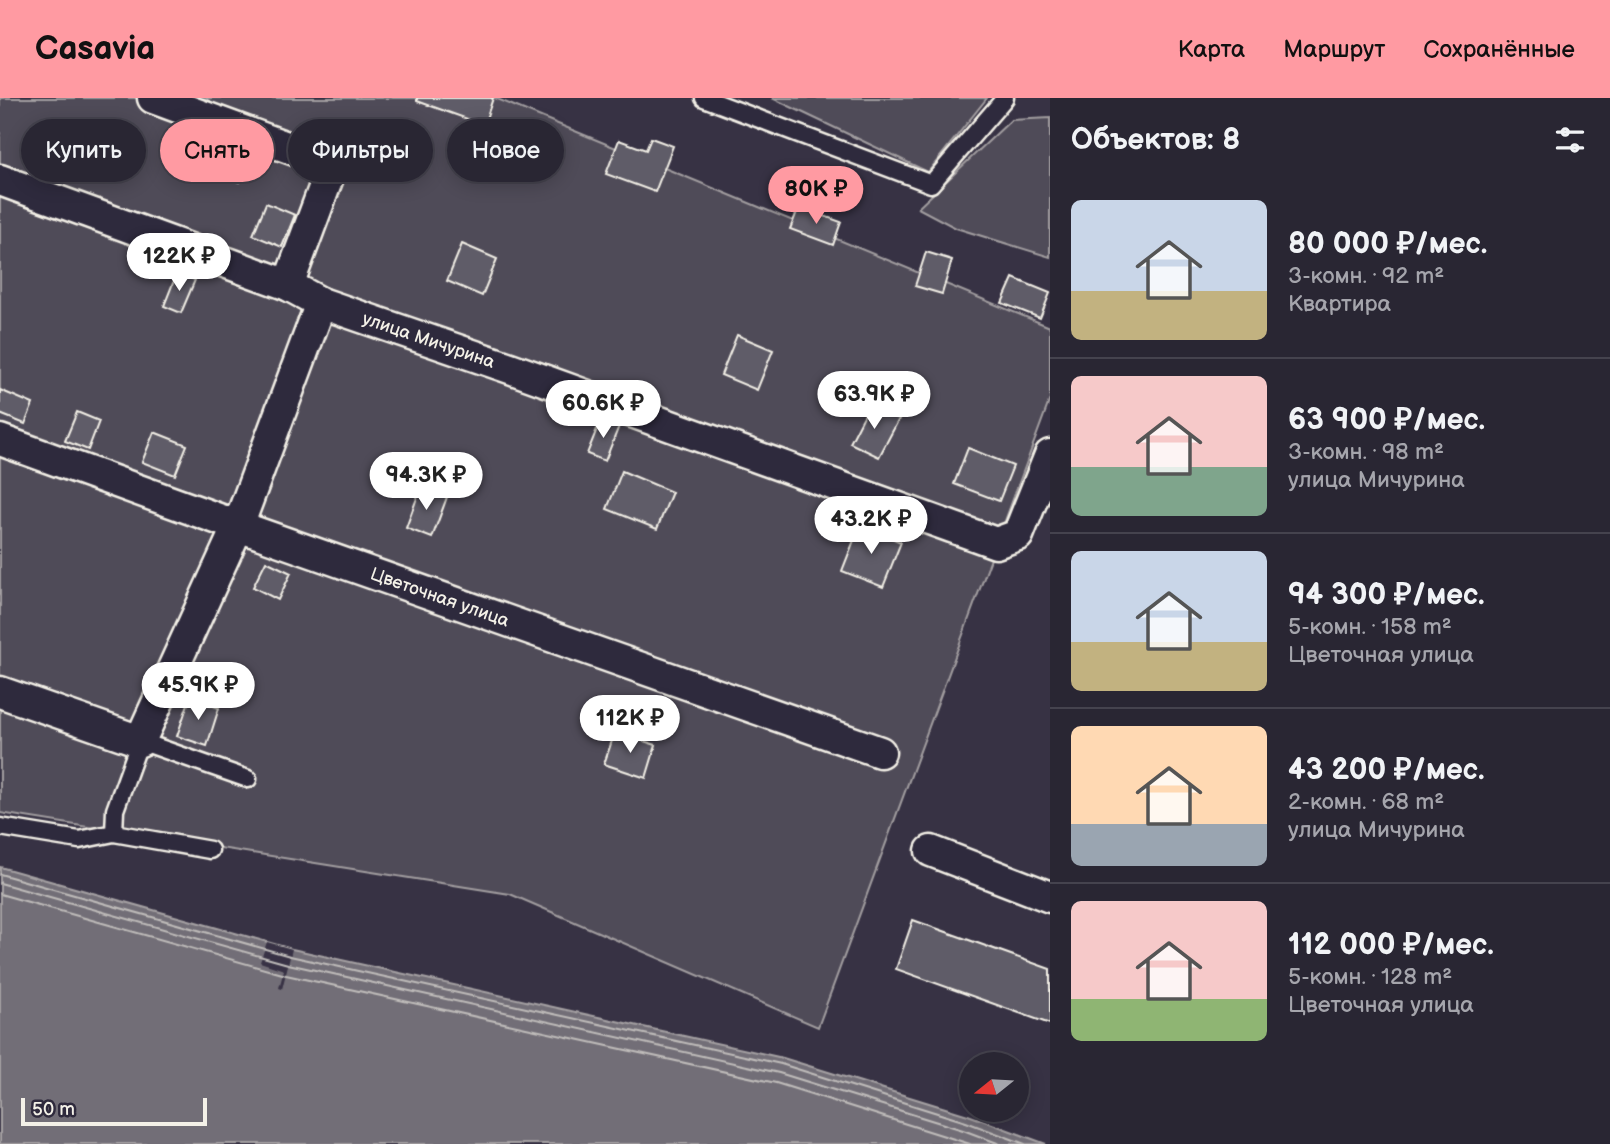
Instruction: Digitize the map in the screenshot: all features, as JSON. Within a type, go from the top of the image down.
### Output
[{"type":"street","points":[[153,98],[333,164],[288,285]]},
{"type":"street","name":"улица Мичурина","points":[[0,180],[288,285],[321,303],[996,543],[1018,535],[1050,455]]},
{"type":"street","points":[[0,692],[140,741],[237,526],[321,303]]},
{"type":"street","name":"Цветочная улица","points":[[0,440],[880,752]]},
{"type":"street","points":[[931,851],[1050,897]]},
{"type":"lane","points":[[704,98],[931,184],[1005,98]]},
{"type":"lane","points":[[114,833],[115,810],[140,741],[248,779]]},
{"type":"lane","points":[[0,827],[79,840],[114,833],[210,850]]},
{"type":"shaded area","points":[[0,98],[495,98],[546,119],[447,119],[447,182],[564,182],[564,126],[1050,327],[1050,399],[818,1027],[510,894],[0,813]]},
{"type":"shaded area","points":[[772,98],[987,98],[928,172]]},
{"type":"shaded area","points":[[1050,118],[1050,257],[956,228],[918,208],[1011,120]]},
{"type":"water","points":[[0,867],[292,949],[783,1058],[959,1112],[959,1122],[987,1122],[1046,1144],[0,1144]]},
{"type":"pier","points":[[267,942],[292,949],[282,989],[279,988],[284,970],[260,962]]},
{"type":"building","points":[[417,98],[493,98],[486,119],[467,119],[417,101]]},
{"type":"building","points":[[651,138],[673,146],[655,192],[606,174],[619,140],[646,150]]},
{"type":"building","points":[[266,203],[295,215],[282,247],[253,235]]},
{"type":"building","points":[[799,207],[841,222],[833,245],[790,229]]},
{"type":"building","points":[[462,244],[497,259],[482,296],[447,281]]},
{"type":"building","points":[[926,252],[952,260],[942,294],[915,286]]},
{"type":"building","points":[[177,273],[195,280],[181,313],[164,306]]},
{"type":"building","points":[[1013,278],[1050,293],[1040,318],[1002,303]]},
{"type":"building","points":[[737,335],[773,350],[757,390],[721,375]]},
{"type":"building","points":[[0,390],[33,404],[25,424],[0,414]]},
{"type":"building","points":[[870,404],[899,419],[879,457],[850,443]]},
{"type":"building","points":[[77,412],[99,421],[88,450],[65,441]]},
{"type":"building","points":[[601,419],[619,426],[605,461],[587,454]]},
{"type":"building","points":[[154,432],[187,445],[175,475],[142,462]]},
{"type":"building","points":[[968,448],[1013,466],[999,501],[954,484]]},
{"type":"building","points":[[622,471],[672,492],[657,529],[607,509]]},
{"type":"building","points":[[421,487],[447,497],[432,538],[406,528]]},
{"type":"building","points":[[860,525],[901,542],[883,587],[842,571]]},
{"type":"building","points":[[266,561],[291,573],[278,600],[253,587]]},
{"type":"building","points":[[190,698],[219,708],[207,746],[177,736]]},
{"type":"building","points":[[615,732],[656,745],[646,778],[604,764]]},
{"type":"building","points":[[913,920],[1050,969],[1050,1024],[896,969]]}]
